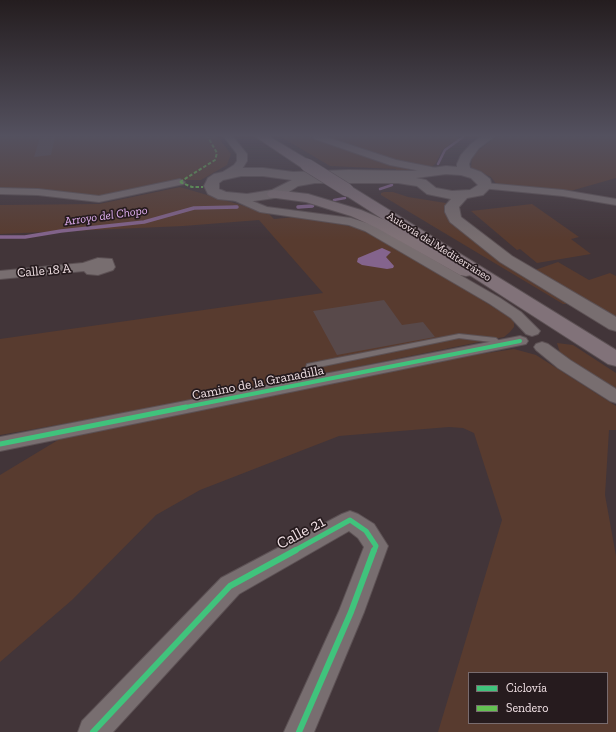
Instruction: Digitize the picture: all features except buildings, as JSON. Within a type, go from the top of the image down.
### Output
[{"type":"highway","name":"Autovía del Mediterráneo","points":[[323,171],[616,359]]},
{"type":"highway","name":"Autovía del Mediterráneo","points":[[351,189],[616,344]]},
{"type":"highway","points":[[276,192],[315,200],[356,213],[381,224],[476,277],[579,342],[616,363]]},
{"type":"street","points":[[230,171],[213,181],[211,188],[219,194],[252,198],[276,192],[303,181],[333,178],[398,179],[433,174],[440,171]]},
{"type":"street","points":[[423,171],[433,174]]},
{"type":"street","points":[[466,171],[482,179],[485,182],[485,186]]},
{"type":"street","points":[[223,175],[253,172],[293,176],[468,173]]},
{"type":"street","points":[[433,174],[432,191],[447,194],[463,195],[478,192],[485,186],[563,193],[616,202]]},
{"type":"street","points":[[276,211],[267,205],[276,192],[287,181],[278,175]]},
{"type":"street","points":[[0,191],[38,192],[99,199],[180,182]]},
{"type":"street","points":[[463,195],[452,206],[452,212],[455,219],[512,263],[616,325]]},
{"type":"street","points":[[234,197],[260,208],[351,222],[369,228],[413,252],[516,315],[526,336],[527,346],[542,347],[564,364],[616,397]]},
{"type":"street","name":"Calle 18 A","points":[[0,275],[88,267]]},
{"type":"street","name":"Camino de la Granadilla","points":[[0,444],[500,345],[526,336]]},
{"type":"street","name":"Calle 21","points":[[93,732],[230,586],[350,520],[366,531],[376,546],[351,612],[299,732]]},
{"type":"shaded area","points":[[0,171],[216,171],[201,180],[177,180],[109,195],[89,196],[0,189]]},
{"type":"shaded area","points":[[478,171],[616,171],[616,178],[567,192],[497,185],[491,177]]},
{"type":"shaded area","points":[[180,187],[268,213],[274,219],[295,217],[357,228],[397,248],[446,277],[512,319],[514,327],[504,337],[149,409],[0,435],[0,339],[323,293],[259,220],[183,226],[0,234],[0,205],[99,204]]},
{"type":"shaded area","points":[[393,192],[408,197],[446,203],[444,212],[457,226],[568,304],[563,304],[381,195],[381,193]]},
{"type":"shaded area","points":[[532,204],[579,237],[571,239],[591,254],[537,263],[520,249],[517,250],[471,211]]},
{"type":"shaded area","points":[[382,248],[391,252],[386,257],[394,266],[393,268],[387,269],[362,265],[357,262],[358,258]]},
{"type":"shaded area","points":[[558,262],[589,280],[610,273],[616,276],[616,317],[535,270]]},
{"type":"shaded area","points":[[557,343],[573,345],[616,373],[616,388],[570,361],[560,353]]},
{"type":"shaded area","points":[[514,349],[536,355],[616,406],[616,430],[609,430],[605,495],[616,556],[616,732],[438,732],[502,520],[474,433],[463,428],[449,427],[339,436],[200,490],[156,515],[72,600],[0,662],[0,475],[63,437],[468,356]]},
{"type":"waterway","name":"Arroyo del Chopo","points":[[380,189],[392,185]]},
{"type":"waterway","name":"Arroyo del Chopo","points":[[334,200],[345,198]]},
{"type":"waterway","name":"Arroyo del Chopo","points":[[312,206],[298,207],[313,206]]},
{"type":"waterway","name":"Arroyo del Chopo","points":[[0,237],[25,237],[61,231],[144,222],[194,208],[237,207],[234,207]]},
{"type":"marked path","points":[[180,182],[199,171]]},
{"type":"marked path","points":[[180,182],[192,187],[203,187]]},
{"type":"cycle path","points":[[0,444],[520,341]]},
{"type":"cycle path","points":[[93,732],[230,586],[350,520],[366,531],[376,546],[351,612],[299,732]]}]
